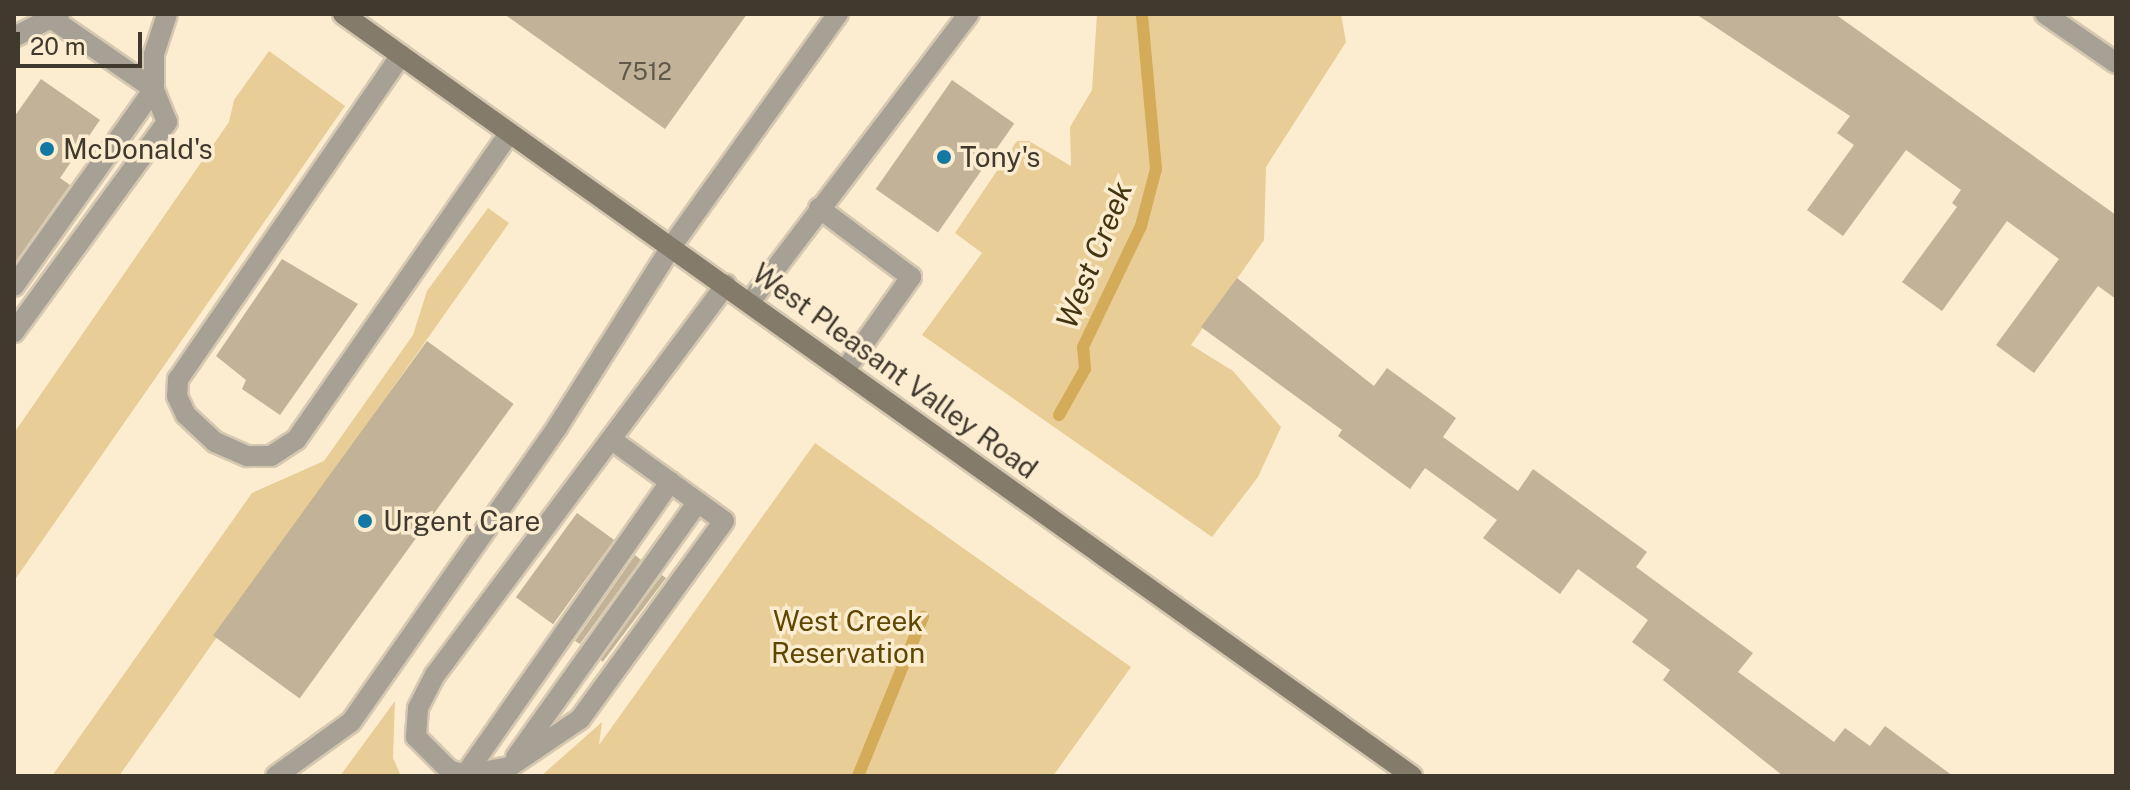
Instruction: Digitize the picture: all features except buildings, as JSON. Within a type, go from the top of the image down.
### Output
[{"type":"main road","name":"West Pleasant Valley Road","points":[[343,14],[1412,776]]},
{"type":"street","points":[[14,332],[167,122],[154,89],[154,54],[167,14]]},
{"type":"street","points":[[276,776],[351,722],[558,426],[671,247],[838,14]]},
{"type":"street","points":[[750,302],[969,14]]},
{"type":"street","points":[[2045,14],[2116,63]]},
{"type":"street","points":[[14,37],[56,16],[154,89]]},
{"type":"street","points":[[401,55],[178,379],[177,396],[186,415],[215,442],[247,456],[271,456],[296,440],[509,134]]},
{"type":"street","points":[[14,286],[154,89]]},
{"type":"street","points":[[819,208],[911,277],[845,370]]},
{"type":"street","points":[[612,440],[724,521],[580,719],[509,767],[465,775],[427,755],[416,737],[418,708],[612,440],[726,285]]},
{"type":"street","points":[[465,775],[670,482]]},
{"type":"street","points":[[509,767],[698,502]]},
{"type":"green space","points":[[1097,14],[1341,14],[1346,42],[1266,167],[1264,240],[1191,345],[1233,371],[1281,427],[1258,477],[1212,537],[922,335],[982,253],[955,233],[1017,141],[1029,141],[1071,166],[1070,127],[1092,90]]},
{"type":"green space","points":[[269,51],[345,106],[14,581],[14,433],[229,122],[234,100]]},
{"type":"green space","points":[[488,208],[509,223],[119,776],[52,776],[252,493],[324,461],[413,335],[427,291]]},
{"type":"green space","name":"West Creek Reservation","points":[[815,443],[1131,667],[1053,776],[541,776],[602,722],[599,745]]},
{"type":"green space","points":[[395,701],[393,758],[401,776],[340,776]]},
{"type":"waterway","name":"West Creek","points":[[1059,415],[1085,369],[1083,347],[1141,226],[1156,169],[1142,14]]},
{"type":"waterway","name":"West Creek","points":[[858,776],[923,617]]},
{"type":"place","name":"McDonald's","points":[[47,149]]},
{"type":"place","name":"Tony's","points":[[944,157]]},
{"type":"place","name":"Urgent Care","points":[[365,521]]}]
